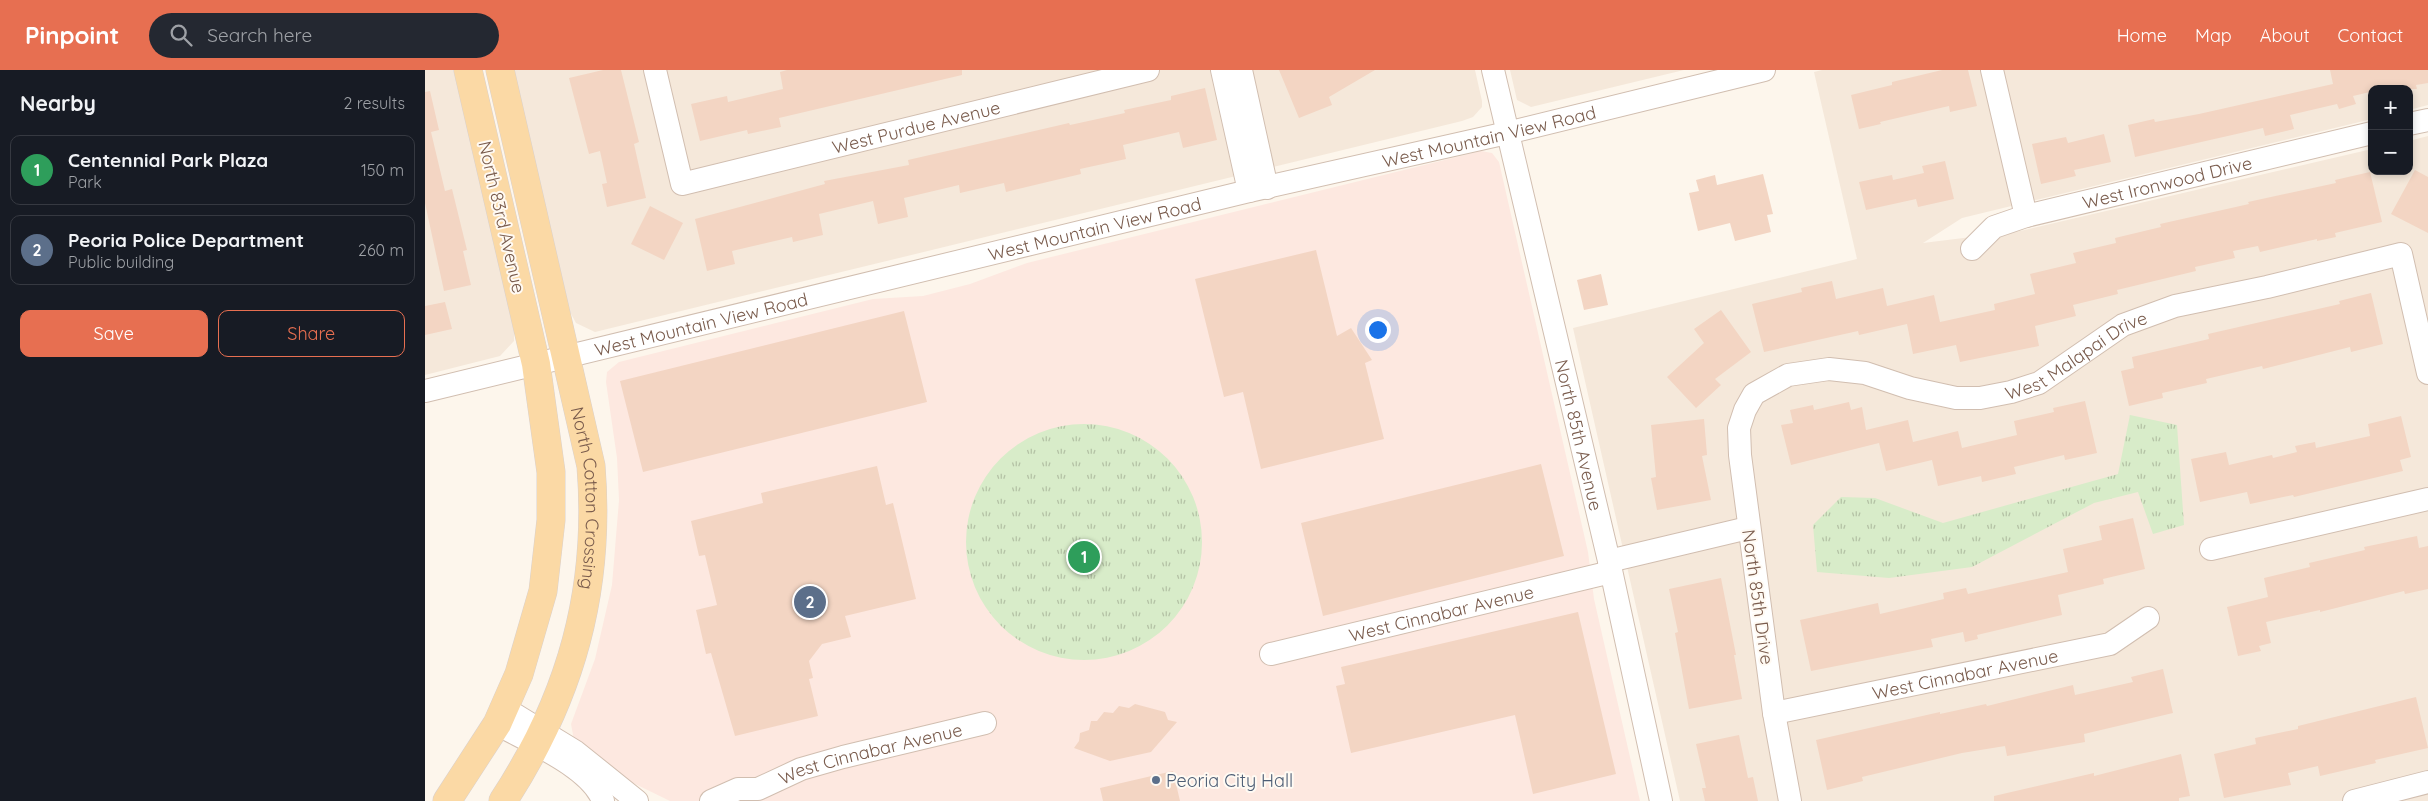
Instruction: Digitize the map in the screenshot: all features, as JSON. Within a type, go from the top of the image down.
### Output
[{"type":"main road","name":"North 83rd Avenue","points":[[469,70],[536,364]]},
{"type":"main road","name":"North 83rd Avenue","points":[[500,70],[567,357]]},
{"type":"main road","name":"North Cotton Crossing","points":[[503,801],[540,739],[576,645],[586,603],[593,538],[591,466],[567,357]]},
{"type":"main road","name":"North Cotton Crossing","points":[[447,801],[501,716],[519,674],[543,591],[548,561],[551,520],[551,472],[536,364]]},
{"type":"main road","points":[[548,561],[574,552],[593,538]]},
{"type":"street","name":"West Purdue Avenue","points":[[655,70],[682,184],[1087,77],[1148,70]]},
{"type":"street","points":[[1222,70],[1258,190]]},
{"type":"street","points":[[1241,70],[1258,190]]},
{"type":"street","name":"North 85th Avenue","points":[[1493,70],[1610,566],[1661,801]]},
{"type":"street","name":"West Mountain View Road","points":[[425,391],[1764,70]]},
{"type":"street","points":[[1993,70],[2026,216]]},
{"type":"street","points":[[2413,123],[2428,120]]},
{"type":"street","name":"West Ironwood Drive","points":[[1972,249],[1994,227],[2026,216],[2368,134]]},
{"type":"street","name":"West Malapai Drive","points":[[1753,394],[1788,375],[1829,369],[1865,373],[1910,388],[1956,398],[1980,398],[2011,392],[2039,383],[2123,325],[2175,306],[2267,287],[2401,254],[2428,373]]},
{"type":"street","name":"North 85th Drive","points":[[1753,394],[1739,428],[1748,528],[1774,713],[1790,801]]},
{"type":"street","points":[[2211,549],[2428,499]]},
{"type":"street","name":"West Cinnabar Avenue","points":[[1271,654],[1748,528]]},
{"type":"street","name":"West Cinnabar Avenue","points":[[1774,713],[2111,644],[2148,618]]},
{"type":"street","points":[[501,716],[540,739],[591,782],[603,801]]},
{"type":"street","name":"West Cinnabar Avenue","points":[[711,801],[739,789],[753,795],[801,770],[843,757],[985,723]]},
{"type":"street","points":[[540,739],[575,752],[637,801]]},
{"type":"street","points":[[2353,801],[2428,782]]},
{"type":"shaded area","points":[[425,70],[455,70],[514,331],[514,341],[500,356],[425,375]]},
{"type":"shaded area","points":[[514,70],[1475,70],[1482,107],[1473,117],[1462,121],[595,332],[576,323],[570,312]]},
{"type":"shaded area","points":[[1510,70],[1684,70],[1531,107],[1517,100]]},
{"type":"shaded area","points":[[1822,70],[2428,70],[2428,105],[2413,109],[2413,85],[2368,85],[2368,120],[1962,218],[1923,243],[2020,231],[2368,150],[2368,175],[2413,175],[2413,140],[2428,136],[2428,801],[1680,801],[1573,328],[1857,259],[1814,72]]},
{"type":"shaded area","points":[[1481,151],[1492,153],[1499,162],[1588,552],[1594,599],[1640,801],[670,801],[627,780],[574,740],[571,724],[595,659],[612,585],[619,500],[617,458],[606,382],[607,372],[619,362],[873,299],[923,296],[970,284],[1027,263]]},
{"type":"green space","points":[[2130,415],[2177,425],[2184,525],[2153,534],[2138,492],[2094,503],[1972,567],[1889,578],[1817,572],[1813,525],[1841,497],[1875,498],[1943,523],[2118,474]]},
{"type":"green space","points":[[1084,424],[1107,427],[1129,433],[1159,451],[1175,467],[1193,497],[1199,519],[1202,542],[1199,565],[1193,587],[1175,617],[1159,633],[1129,651],[1107,657],[1084,660],[1061,657],[1039,651],[1009,633],[993,617],[975,587],[969,565],[966,542],[969,519],[975,497],[993,467],[1009,451],[1039,433],[1061,427]]},
{"type":"building","points":[[603,70],[621,70],[639,142],[634,144],[646,198],[607,207],[602,184],[607,183],[600,151],[589,154],[569,78]]},
{"type":"building","points":[[787,70],[962,70],[962,75],[779,118],[781,127],[748,134],[747,130],[700,141],[691,104],[727,96],[728,102],[783,89],[780,72]]},
{"type":"building","points":[[1279,70],[1375,70],[1329,97],[1332,105],[1299,118]]},
{"type":"building","points":[[1942,70],[1968,70],[1977,106],[1950,112],[1949,106],[1880,122],[1881,124],[1859,129],[1851,95],[1892,85],[1892,82]]},
{"type":"building","points":[[2330,70],[2428,70],[2428,83],[2416,85],[2417,89],[2413,89],[2413,85],[2368,85],[2368,92],[2353,96],[2356,104],[2339,109],[2337,104],[2290,115],[2294,129],[2265,136],[2263,128],[2135,157],[2128,125],[2154,119],[2155,122],[2199,114],[2333,84]]},
{"type":"building","points":[[1205,88],[1217,140],[1183,148],[1179,132],[1123,145],[1126,159],[1080,169],[1081,174],[1006,192],[1004,183],[960,193],[959,185],[904,198],[908,217],[878,224],[873,201],[819,214],[823,235],[793,242],[792,237],[732,251],[735,264],[707,271],[695,219],[825,184],[824,181],[909,165],[908,160],[1069,123],[1070,125],[1125,113],[1124,110],[1171,100],[1171,96]]},
{"type":"building","points":[[430,91],[439,130],[431,132],[445,191],[452,189],[467,250],[463,251],[471,285],[444,291],[425,203],[425,92]]},
{"type":"building","points":[[2104,134],[2111,162],[2074,170],[2076,176],[2041,184],[2032,144],[2066,137],[2068,143]]},
{"type":"building","points":[[1945,161],[1954,199],[1918,207],[1916,199],[1866,210],[1859,182],[1892,175],[1893,180],[1924,173],[1922,166]]},
{"type":"building","points":[[2415,170],[2428,177],[2428,233],[2391,214]]},
{"type":"building","points":[[2368,172],[2368,175],[2371,175],[2382,222],[2335,233],[2336,237],[2317,241],[2317,239],[2260,252],[2258,246],[2233,251],[2235,258],[2195,267],[2196,271],[2117,290],[2118,294],[2073,305],[2076,316],[2035,326],[2039,346],[1960,362],[1956,345],[1913,354],[1907,324],[1859,335],[1858,331],[1764,352],[1752,304],[1802,292],[1801,288],[1832,281],[1836,299],[1883,288],[1887,306],[1934,295],[1940,322],[1995,310],[1994,304],[2035,294],[2030,274],[2076,263],[2073,253],[2116,243],[2115,238],[2161,227],[2160,224],[2336,183],[2335,180]]},
{"type":"building","points":[[1763,174],[1773,214],[1767,215],[1771,232],[1735,241],[1730,223],[1698,231],[1689,193],[1699,191],[1696,180],[1715,175],[1717,185]]},
{"type":"building","points":[[650,206],[683,223],[664,260],[631,244]]},
{"type":"building","points":[[1316,250],[1337,336],[1351,328],[1372,360],[1365,363],[1384,439],[1261,469],[1243,392],[1224,397],[1195,279]]},
{"type":"building","points":[[1601,274],[1608,305],[1584,310],[1577,280]]},
{"type":"building","points":[[2371,293],[2383,344],[2351,352],[2350,347],[2263,369],[2262,366],[2206,379],[2207,383],[2162,393],[2163,398],[2129,406],[2121,371],[2134,368],[2132,357],[2209,339],[2208,334],[2340,304],[2339,301]]},
{"type":"building","points":[[445,302],[452,329],[425,335],[425,306]]},
{"type":"building","points":[[1721,310],[1751,352],[1715,379],[1721,385],[1696,408],[1667,377],[1704,343],[1694,329]]},
{"type":"building","points":[[904,311],[927,402],[643,472],[620,381]]},
{"type":"building","points":[[2085,401],[2097,453],[2065,460],[2064,455],[2014,467],[2016,474],[1982,482],[1981,476],[1938,486],[1932,460],[1886,471],[1879,443],[1791,465],[1781,425],[1793,423],[1790,410],[1813,405],[1814,410],[1849,402],[1851,410],[1862,407],[1866,430],[1908,420],[1913,442],[1958,431],[1962,448],[2017,435],[2014,421],[2054,412],[2053,408]]},
{"type":"building","points":[[2401,416],[2411,457],[2400,460],[2403,471],[2294,497],[2293,495],[2250,504],[2247,492],[2200,502],[2191,459],[2226,452],[2229,465],[2272,455],[2273,458],[2297,452],[2295,446],[2315,442],[2316,448],[2370,436],[2368,424]]},
{"type":"building","points":[[1704,419],[1707,455],[1702,456],[1711,500],[1657,510],[1651,478],[1656,477],[1651,425]]},
{"type":"building","points":[[1541,464],[1564,556],[1323,616],[1301,523]]},
{"type":"building","points":[[877,466],[886,505],[893,503],[916,599],[845,616],[851,637],[822,644],[809,661],[813,678],[809,679],[818,716],[735,736],[711,653],[706,654],[696,610],[717,605],[705,555],[699,556],[691,521],[763,503],[761,493]]},
{"type":"building","points":[[2133,518],[2145,569],[2103,579],[2104,584],[2058,595],[2062,615],[1977,635],[1978,639],[1965,642],[1963,632],[1931,639],[1933,647],[1811,671],[1800,620],[1878,603],[1880,614],[1944,599],[1943,593],[1966,588],[1968,594],[2068,572],[2063,549],[2102,540],[2099,526]]},
{"type":"building","points":[[2417,536],[2419,548],[2428,546],[2428,589],[2405,594],[2404,591],[2320,612],[2320,610],[2266,622],[2271,643],[2259,646],[2261,651],[2238,656],[2227,607],[2268,597],[2264,578],[2310,567],[2309,563],[2365,550],[2364,547]]},
{"type":"building","points":[[1721,578],[1736,655],[1734,655],[1742,699],[1689,709],[1675,633],[1678,632],[1669,589]]},
{"type":"building","points":[[1578,612],[1616,774],[1533,794],[1515,715],[1351,753],[1336,686],[1345,684],[1341,667]]},
{"type":"building","points":[[2163,669],[2173,713],[2084,734],[2085,742],[2007,756],[2005,746],[1962,753],[1862,777],[1863,781],[1827,790],[1816,740],[1940,712],[1940,714],[1986,704],[1987,706],[2073,685],[2075,695],[2133,682],[2131,677]]},
{"type":"building","points":[[2416,697],[2428,748],[2375,760],[2376,763],[2320,776],[2318,766],[2288,773],[2291,785],[2224,798],[2214,754],[2256,744],[2255,738],[2298,729],[2298,726]]},
{"type":"building","points":[[1135,704],[1165,712],[1168,720],[1177,722],[1151,752],[1110,761],[1074,748],[1079,741],[1080,733],[1089,730],[1091,721],[1097,721],[1104,712],[1113,713],[1119,706],[1129,708]]},
{"type":"building","points":[[1739,735],[1748,778],[1753,777],[1758,801],[1705,801],[1702,788],[1706,788],[1696,744]]},
{"type":"building","points":[[2181,754],[2190,796],[2179,798],[2179,801],[1994,801],[1994,796],[2094,773],[2094,776]]},
{"type":"building","name":"Peoria City Hall","points":[[1173,771],[1180,801],[1103,801],[1100,788]]},
{"type":"place","name":"Centennial Park Plaza","points":[[1084,557]]},
{"type":"place","name":"Peoria Police Department","points":[[810,602]]},
{"type":"place","name":"Peoria City Hall","points":[[1156,780]]}]
